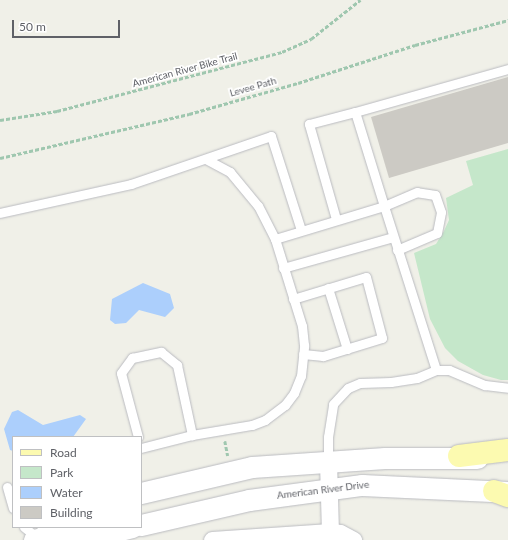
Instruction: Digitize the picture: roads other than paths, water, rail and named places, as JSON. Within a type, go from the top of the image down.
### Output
[{"type":"main road","points":[[459,456],[508,450]]},
{"type":"street","points":[[142,493],[252,467],[328,461],[459,456],[508,460]]},
{"type":"street","points":[[328,461],[330,532]]},
{"type":"street","name":"American River Drive","points":[[142,525],[249,500],[328,488],[376,484],[503,493]]},
{"type":"street","points":[[35,533],[72,529],[100,534],[127,528]]},
{"type":"street","points":[[212,540],[330,532],[340,533],[353,540]]},
{"type":"lane","points":[[336,220],[310,124],[508,69]]},
{"type":"lane","points":[[355,112],[396,250],[436,370]]},
{"type":"lane","points":[[0,213],[131,184],[271,136],[301,230]]},
{"type":"lane","points":[[142,448],[192,435],[252,425],[274,414],[285,406],[294,393],[301,376],[303,354],[302,326],[274,239],[258,206],[230,172],[206,159]]},
{"type":"lane","points":[[274,239],[384,206],[417,192],[435,195],[441,212],[437,233],[396,250]]},
{"type":"lane","points":[[283,268],[393,237]]},
{"type":"lane","points":[[293,299],[366,277],[382,338],[323,356],[303,354]]},
{"type":"lane","points":[[328,288],[347,349]]},
{"type":"lane","points":[[138,436],[121,373],[132,358],[161,352],[177,365],[192,435]]},
{"type":"lane","points":[[328,461],[328,437],[333,404],[348,388],[360,383],[391,382],[417,378],[436,370],[449,370],[485,385],[508,388]]},
{"type":"lane","points":[[7,487],[12,504]]},
{"type":"water","points":[[143,283],[170,294],[174,308],[165,317],[139,310],[126,323],[115,324],[110,320],[112,299]]},
{"type":"water","points":[[18,410],[43,425],[80,415],[86,419],[74,436],[12,436],[12,451],[10,450],[4,429],[12,412]]}]
